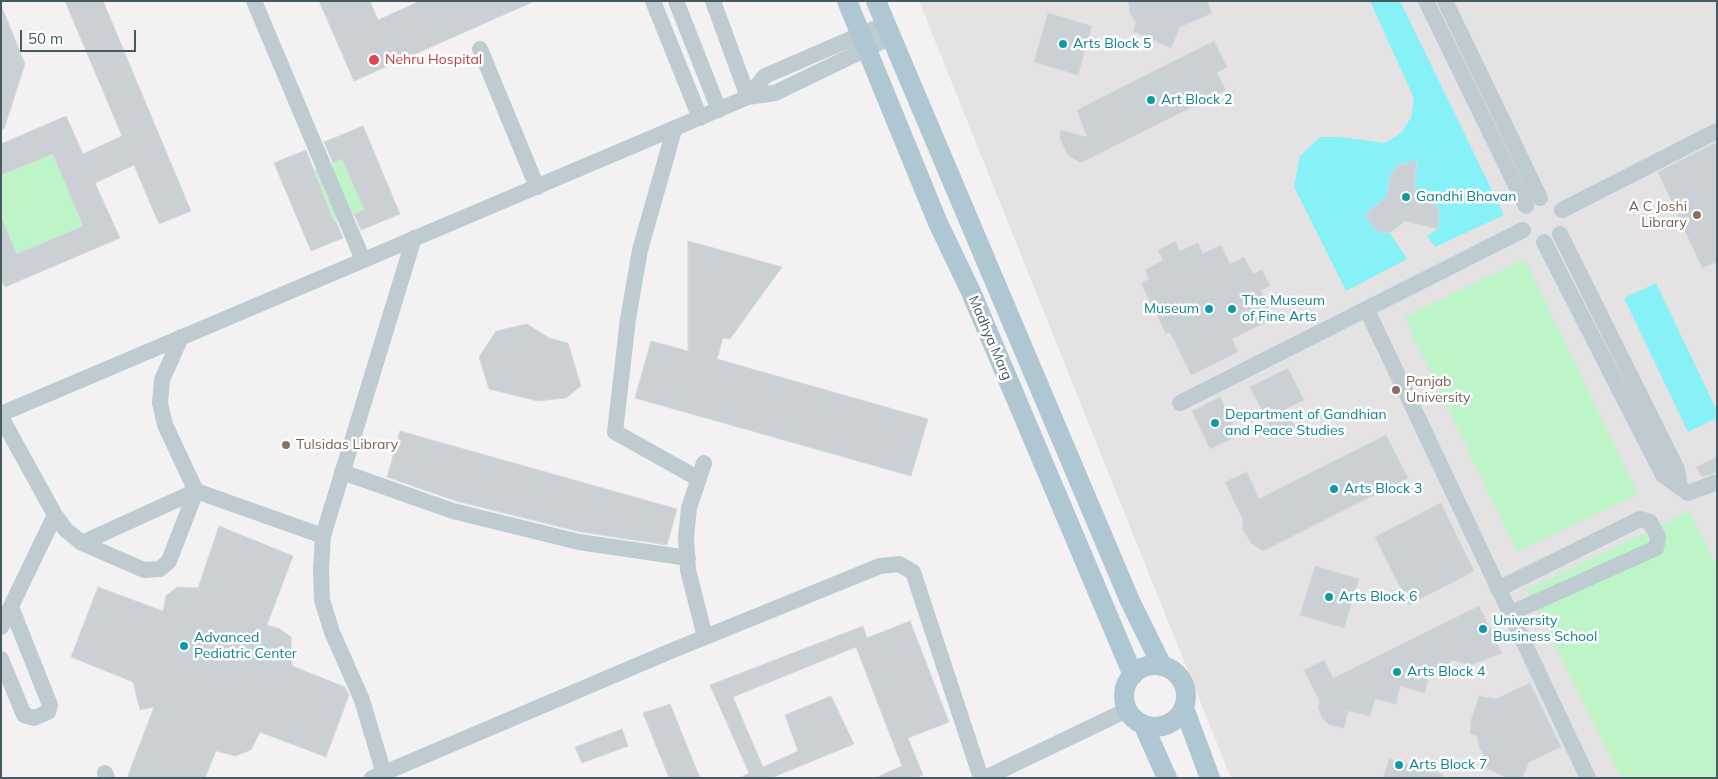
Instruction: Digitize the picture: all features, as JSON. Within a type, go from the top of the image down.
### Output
[{"type":"main road","name":"Madhya Marg","points":[[847,1],[938,223],[971,292],[1133,675]]},
{"type":"main road","name":"Madhya Marg","points":[[876,1],[1130,601],[1162,666]]},
{"type":"main road","points":[[1152,666],[1162,666],[1172,670],[1185,687],[1186,698],[1184,708],[1171,722],[1162,726],[1143,724],[1134,719],[1127,710],[1125,690],[1133,675],[1142,668],[1152,666]]},
{"type":"main road","points":[[1184,708],[1210,778]]},
{"type":"main road","points":[[1143,724],[1167,778]]},
{"type":"street","points":[[254,1],[363,260]]},
{"type":"street","points":[[653,1],[700,118]]},
{"type":"street","points":[[676,1],[719,110]]},
{"type":"street","points":[[713,1],[748,97]]},
{"type":"street","points":[[1426,1],[1526,206]]},
{"type":"street","points":[[1445,1],[1540,198]]},
{"type":"street","points":[[181,337],[162,380],[160,403],[165,425],[196,491],[169,561],[160,569],[144,570],[82,543],[66,530],[55,516],[1,415],[181,337],[414,238],[674,130],[748,97],[775,93],[863,41],[888,30]]},
{"type":"street","points":[[480,49],[537,187]]},
{"type":"street","points":[[674,130],[640,250],[628,319],[615,432],[701,471],[689,508],[686,537],[688,558],[705,637]]},
{"type":"street","points":[[1562,210],[1717,131]]},
{"type":"street","points":[[1540,198],[1556,202],[1565,218],[1560,234],[1553,240],[1536,241],[1523,230],[1520,220],[1526,206],[1540,198]]},
{"type":"street","points":[[1180,403],[1523,230]]},
{"type":"street","points":[[1560,234],[1677,469],[1680,487]]},
{"type":"street","points":[[414,238],[323,536],[322,600],[332,632],[362,700],[378,776],[705,637],[880,566],[899,564],[913,572],[981,778]]},
{"type":"street","points":[[1544,242],[1663,475],[1686,493],[1717,482]]},
{"type":"street","points":[[1367,310],[1588,778]]},
{"type":"street","points":[[342,472],[453,511],[579,542],[688,558]]},
{"type":"street","points":[[82,543],[196,491],[323,536]]},
{"type":"street","points":[[1,626],[55,516]]},
{"type":"street","points":[[1498,589],[1640,519],[1650,522],[1658,537],[1656,548],[1509,614]]},
{"type":"street","points":[[1,659],[24,715],[34,718],[48,712],[50,705],[11,607]]},
{"type":"street","points":[[985,778],[1127,710]]},
{"type":"shaded area","name":"Panjab University","points":[[919,1],[1717,1],[1717,778],[1231,778]]},
{"type":"green space","points":[[53,154],[83,226],[17,254],[1,215],[1,175]]},
{"type":"green space","points":[[342,159],[364,210],[334,222],[312,171]]},
{"type":"green space","points":[[1525,259],[1638,494],[1517,552],[1404,317]]},
{"type":"green space","points":[[1689,511],[1717,567],[1717,778],[1621,778],[1527,590]]},
{"type":"water","points":[[1370,1],[1400,1],[1504,215],[1435,247],[1427,236],[1438,229],[1439,210],[1433,202],[1414,190],[1417,161],[1398,165],[1391,174],[1386,198],[1375,229],[1390,233],[1407,259],[1346,291],[1294,187],[1300,156],[1320,137],[1341,137],[1384,143],[1400,134],[1411,118],[1414,98]]},
{"type":"water","points":[[1656,283],[1717,411],[1717,418],[1688,432],[1624,298]]},
{"type":"building","points":[[65,1],[103,1],[191,211],[159,224],[134,165],[95,183],[120,238],[5,287],[1,279],[1,216],[17,254],[83,226],[53,154],[1,175],[1,144],[66,116],[83,154],[122,136]]},
{"type":"building","name":"Nehru Hospital","points":[[319,1],[370,1],[378,20],[420,1],[535,1],[354,81]]},
{"type":"building","points":[[1128,1],[1207,1],[1212,13],[1180,27],[1171,48],[1133,31],[1136,22],[1130,13]]},
{"type":"building","points":[[2,7],[25,64],[4,129],[1,129]]},
{"type":"building","name":"Arts Block 5","points":[[1048,13],[1092,26],[1078,75],[1034,62]]},
{"type":"building","name":"Art Block 2","points":[[1214,41],[1227,67],[1217,73],[1226,90],[1081,163],[1068,155],[1060,139],[1060,130],[1087,137],[1077,110]]},
{"type":"building","points":[[363,126],[400,214],[361,230],[354,214],[364,210],[342,159],[333,163],[324,142]]},
{"type":"building","name":"A C Joshi Library","points":[[1717,142],[1717,262],[1702,268],[1658,172]]},
{"type":"building","points":[[306,150],[334,222],[336,221],[343,238],[311,251],[274,163]]},
{"type":"building","name":"Gandhi Bhavan","points":[[1417,161],[1414,190],[1433,202],[1439,210],[1438,229],[1405,221],[1390,233],[1374,229],[1365,214],[1386,198],[1391,174],[1398,165]]},
{"type":"building","points":[[688,241],[782,267],[730,339],[723,338],[717,359],[928,419],[911,476],[635,398],[651,341],[688,351]]},
{"type":"building","name":"The Museum of Fine Arts","points":[[1175,241],[1180,251],[1198,243],[1203,254],[1221,245],[1230,264],[1244,257],[1253,274],[1262,270],[1270,286],[1261,290],[1269,307],[1261,311],[1267,322],[1232,339],[1238,352],[1191,375],[1170,332],[1166,334],[1141,283],[1149,279],[1145,270],[1163,260],[1158,250]]},
{"type":"building","points":[[527,324],[549,338],[568,343],[581,386],[566,398],[538,401],[489,389],[479,357],[496,331]]},
{"type":"building","points":[[1288,368],[1304,400],[1286,409],[1296,429],[1276,439],[1250,387]]},
{"type":"building","name":"Department of Gandhian and Peace Studies","points":[[1220,397],[1239,435],[1210,449],[1192,411]]},
{"type":"building","points":[[400,431],[677,509],[667,545],[581,532],[456,501],[387,477]]},
{"type":"building","name":"Arts Block 3","points":[[1386,435],[1408,478],[1263,551],[1251,543],[1242,528],[1243,520],[1225,482],[1247,472],[1259,499]]},
{"type":"building","points":[[1717,457],[1717,472],[1702,477],[1696,467]]},
{"type":"building","points":[[1441,503],[1474,571],[1409,605],[1375,537]]},
{"type":"building","name":"Advanced Pediatric Center","points":[[219,526],[293,556],[267,625],[280,629],[291,637],[292,666],[345,687],[349,695],[326,757],[260,732],[251,750],[235,756],[216,751],[205,778],[127,778],[154,707],[140,710],[133,682],[71,657],[98,587],[163,611],[166,596],[177,587],[198,588]]},
{"type":"building","name":"Arts Block 6","points":[[1315,566],[1359,579],[1344,628],[1300,615]]},
{"type":"building","name":"Arts Block 4","points":[[1479,606],[1502,653],[1471,665],[1451,660],[1447,678],[1429,674],[1425,693],[1400,686],[1396,704],[1375,699],[1370,716],[1348,711],[1344,728],[1329,725],[1322,718],[1318,707],[1320,702],[1304,670],[1324,660],[1333,678]]},
{"type":"building","points":[[910,621],[949,722],[908,738],[923,775],[916,778],[875,778],[902,766],[856,647],[733,697],[763,767],[798,751],[785,715],[831,696],[854,744],[771,778],[739,778],[749,773],[710,685],[863,626],[867,638]]},
{"type":"building","points":[[1530,683],[1561,747],[1529,762],[1522,778],[1507,778],[1482,766],[1485,757],[1479,747],[1477,736],[1470,734],[1471,720],[1479,696],[1496,699]]},
{"type":"building","points":[[670,704],[700,778],[669,778],[643,713]]},
{"type":"building","points":[[622,729],[628,746],[582,763],[575,747]]},
{"type":"building","name":"Arts Block 7","points":[[1389,759],[1443,774],[1442,778],[1383,778]]},
{"type":"place","name":"Arts Block 5","points":[[1063,44]]},
{"type":"place","name":"Nehru Hospital","points":[[374,60]]},
{"type":"place","name":"Art Block 2","points":[[1151,100]]},
{"type":"place","name":"Gandhi Bhavan","points":[[1406,197]]},
{"type":"place","name":"A C Joshi Library","points":[[1697,215]]},
{"type":"place","name":"Museum","points":[[1209,309]]},
{"type":"place","name":"The Museum of Fine Arts","points":[[1232,309]]},
{"type":"place","name":"Panjab University","points":[[1396,390]]},
{"type":"place","name":"Department of Gandhian and Peace Studies","points":[[1215,423]]},
{"type":"place","name":"Tulsidas Library","points":[[286,445]]},
{"type":"place","name":"Arts Block 3","points":[[1334,489]]},
{"type":"place","name":"Arts Block 6","points":[[1329,597]]},
{"type":"place","name":"University Business School","points":[[1483,629]]},
{"type":"place","name":"Advanced Pediatric Center","points":[[184,646]]},
{"type":"place","name":"Arts Block 4","points":[[1397,672]]},
{"type":"place","name":"Arts Block 7","points":[[1399,765]]}]
